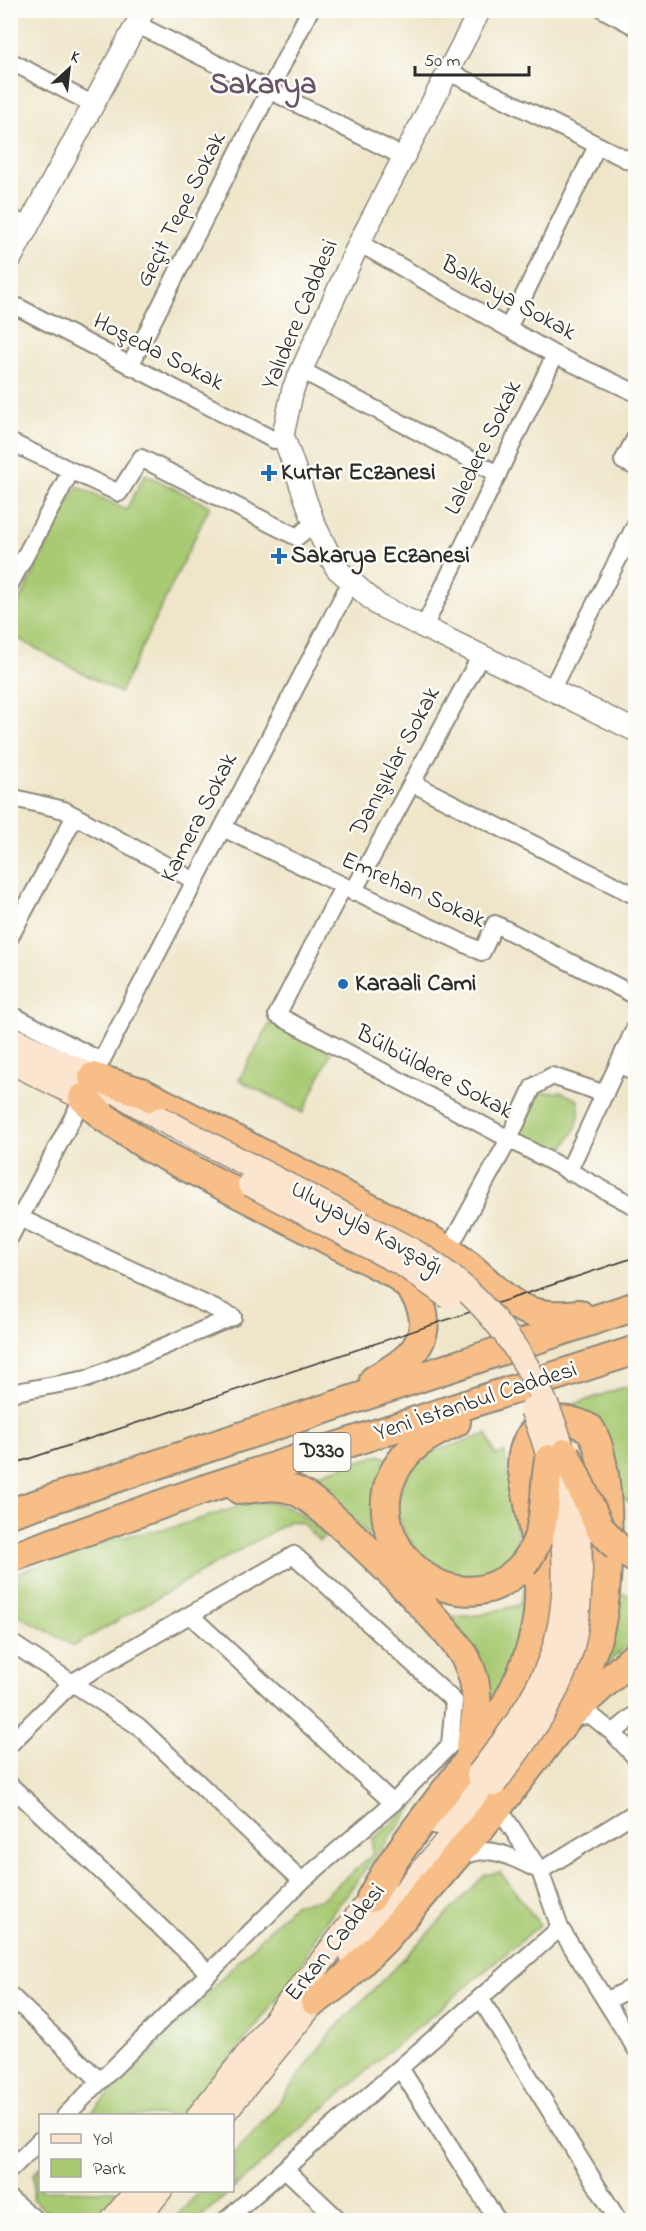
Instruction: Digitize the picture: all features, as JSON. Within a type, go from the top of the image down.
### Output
[{"type":"highway","points":[[92,1078],[141,1092],[405,1225],[448,1250],[506,1300],[527,1311],[555,1317],[631,1307]]},
{"type":"highway","points":[[92,1078],[104,1118],[150,1148],[393,1273],[415,1292],[424,1320],[416,1348],[400,1364],[332,1405]]},
{"type":"highway","points":[[415,1292],[433,1291],[441,1287],[450,1272],[448,1250]]},
{"type":"highway","name":"Yeni İstanbul Caddesi","points":[[10,1513],[631,1307]]},
{"type":"highway","name":"Yeni İstanbul Caddesi","points":[[10,1558],[202,1490],[636,1350]]},
{"type":"highway","points":[[509,1392],[412,1448],[393,1475],[386,1510],[390,1533],[400,1554],[416,1572],[437,1584],[460,1590],[485,1588],[507,1579],[523,1565],[538,1541],[557,1456]]},
{"type":"highway","points":[[315,2001],[342,1981],[385,1939],[455,1859],[482,1785],[510,1695],[533,1641],[539,1602],[539,1579],[522,1465],[522,1450],[527,1438],[536,1429],[549,1422],[567,1420],[590,1429],[601,1451],[608,1552],[605,1598],[599,1630],[568,1718]]},
{"type":"highway","points":[[557,1456],[600,1528],[627,1554]]},
{"type":"highway","points":[[202,1490],[277,1487],[297,1491],[312,1499],[443,1627],[466,1659],[477,1694],[474,1731],[469,1749],[482,1785]]},
{"type":"highway","points":[[371,1898],[403,1844],[568,1718],[636,1655]]},
{"type":"main road","points":[[10,1038],[92,1078]]},
{"type":"main road","points":[[10,1061],[92,1078]]},
{"type":"main road","name":"Uluyayla Kavşağı","points":[[92,1078],[158,1127],[404,1265],[440,1289],[477,1325],[508,1369],[532,1410],[557,1456],[562,1557],[561,1612],[555,1646],[532,1696],[482,1785]]},
{"type":"main road","name":"Erkan Caddesi","points":[[222,2114],[315,2001],[482,1785]]},
{"type":"main road","name":"Erkan Caddesi","points":[[200,2114],[371,1898]]},
{"type":"main road","points":[[113,2220],[136,2192]]},
{"type":"main road","points":[[136,2220],[158,2192]]},
{"type":"street","name":"Geçit Tepe Sokak","points":[[130,366],[310,10]]},
{"type":"street","name":"Yalıdere Caddesi","points":[[283,435],[292,389],[359,243],[480,10]]},
{"type":"street","points":[[604,10],[636,27]]},
{"type":"street","points":[[10,260],[20,222],[94,105],[140,17],[268,90],[404,157]]},
{"type":"street","points":[[10,61],[94,105]]},
{"type":"street","points":[[448,72],[636,164]]},
{"type":"street","points":[[508,328],[597,146]]},
{"type":"street","name":"Balkaya Sokak","points":[[359,243],[555,355],[636,393]]},
{"type":"street","name":"Hoşeda Sokak","points":[[10,303],[274,440],[283,435]]},
{"type":"street","name":"Laledere Sokak","points":[[424,627],[555,355]]},
{"type":"street","points":[[301,370],[498,474]]},
{"type":"street","points":[[283,435],[314,523],[336,568],[378,605],[636,731]]},
{"type":"street","points":[[629,464],[636,437]]},
{"type":"street","points":[[10,442],[119,493],[141,458],[297,537],[314,523]]},
{"type":"street","points":[[10,584],[71,471]]},
{"type":"street","points":[[551,690],[636,524]]},
{"type":"street","name":"Kamera Sokak","points":[[10,1237],[351,581]]},
{"type":"street","name":"Danışıklar Sokak","points":[[277,1015],[348,889],[412,783],[481,655]]},
{"type":"street","points":[[412,783],[636,896]]},
{"type":"street","points":[[10,797],[64,810],[195,881]]},
{"type":"street","points":[[10,937],[75,816]]},
{"type":"street","name":"Emrehan Sokak","points":[[222,828],[482,951],[495,924],[636,996]]},
{"type":"street","points":[[10,1014],[92,1078]]},
{"type":"street","name":"Bülbüldere Sokak","points":[[277,1015],[508,1141],[636,1207]]},
{"type":"street","points":[[568,1172],[636,1026]]},
{"type":"street","points":[[619,1064],[636,1073]]},
{"type":"street","points":[[448,1250],[508,1141],[533,1087],[552,1076],[605,1094]]},
{"type":"street","points":[[10,1393],[87,1379],[233,1317],[20,1218]]},
{"type":"street","points":[[10,1744],[73,1682],[294,1555],[454,1701],[450,1745],[393,1803],[302,1881],[66,2114]]},
{"type":"street","points":[[190,1615],[393,1803]]},
{"type":"street","points":[[10,1642],[138,1726],[302,1881]]},
{"type":"street","points":[[613,1733],[636,1714]]},
{"type":"street","points":[[568,1718],[592,1716],[613,1733],[636,1758]]},
{"type":"street","points":[[10,1785],[209,1973]]},
{"type":"street","points":[[482,1785],[540,1870],[560,1928],[636,2049]]},
{"type":"street","points":[[540,1870],[636,1812]]},
{"type":"street","points":[[455,1859],[479,1850],[492,1850],[540,1870]]},
{"type":"street","points":[[226,2220],[560,1928]]},
{"type":"street","points":[[606,2001],[636,1986]]},
{"type":"street","points":[[10,1995],[100,2081]]},
{"type":"street","points":[[480,1998],[618,2220]]},
{"type":"street","points":[[400,2068],[497,2220]]},
{"type":"street","points":[[10,2170],[39,2141]]},
{"type":"street","points":[[285,2169],[339,2220]]},
{"type":"street","points":[[10,2199],[36,2220]]},
{"type":"green space","points":[[145,474],[210,506],[120,693],[11,635],[11,618],[77,486],[126,510]]},
{"type":"green space","points":[[271,1021],[331,1052],[303,1113],[239,1080]]},
{"type":"green space","points":[[561,1092],[578,1100],[579,1115],[573,1134],[560,1152],[544,1148],[519,1132],[539,1093]]},
{"type":"green space","points":[[635,1383],[635,1505],[615,1493],[570,1406]]},
{"type":"green space","points":[[487,1434],[495,1455],[505,1452],[520,1555],[507,1568],[462,1581],[419,1563],[396,1512],[397,1499],[417,1457]]},
{"type":"green space","points":[[379,1455],[390,1459],[380,1540],[376,1543],[331,1496],[302,1479]]},
{"type":"green space","points":[[266,1502],[284,1506],[299,1513],[325,1536],[319,1541],[302,1523],[290,1521],[74,1646],[11,1611],[11,1575],[112,1539],[178,1526],[250,1503]]},
{"type":"green space","points":[[528,1579],[524,1637],[491,1707],[477,1661],[452,1617],[479,1615],[519,1605]]},
{"type":"green space","points":[[621,1593],[635,1597],[635,1638],[600,1671]]},
{"type":"green space","points":[[419,1800],[320,1929],[295,1976],[187,2114],[90,2114],[295,1903],[320,1900],[372,1855],[373,1839]]},
{"type":"green space","points":[[500,1872],[540,1925],[383,2056],[234,2188],[234,2154],[275,2108],[330,2034],[485,1875]]},
{"type":"green space","points":[[39,2168],[39,2192],[124,2192],[101,2218],[57,2220],[33,2200],[34,2174]]},
{"type":"green space","points":[[199,2192],[230,2192],[197,2220],[173,2220]]},
{"type":"tram line","points":[[10,1465],[636,1257]]},
{"type":"place","name":"Kurtar Eczanesi","points":[[269,473]]},
{"type":"place","name":"Sakarya Eczanesi","points":[[279,556]]},
{"type":"place","name":"Karaali Cami","points":[[343,984]]},
{"type":"district","name":"Sakarya","points":[[263,86]]}]
